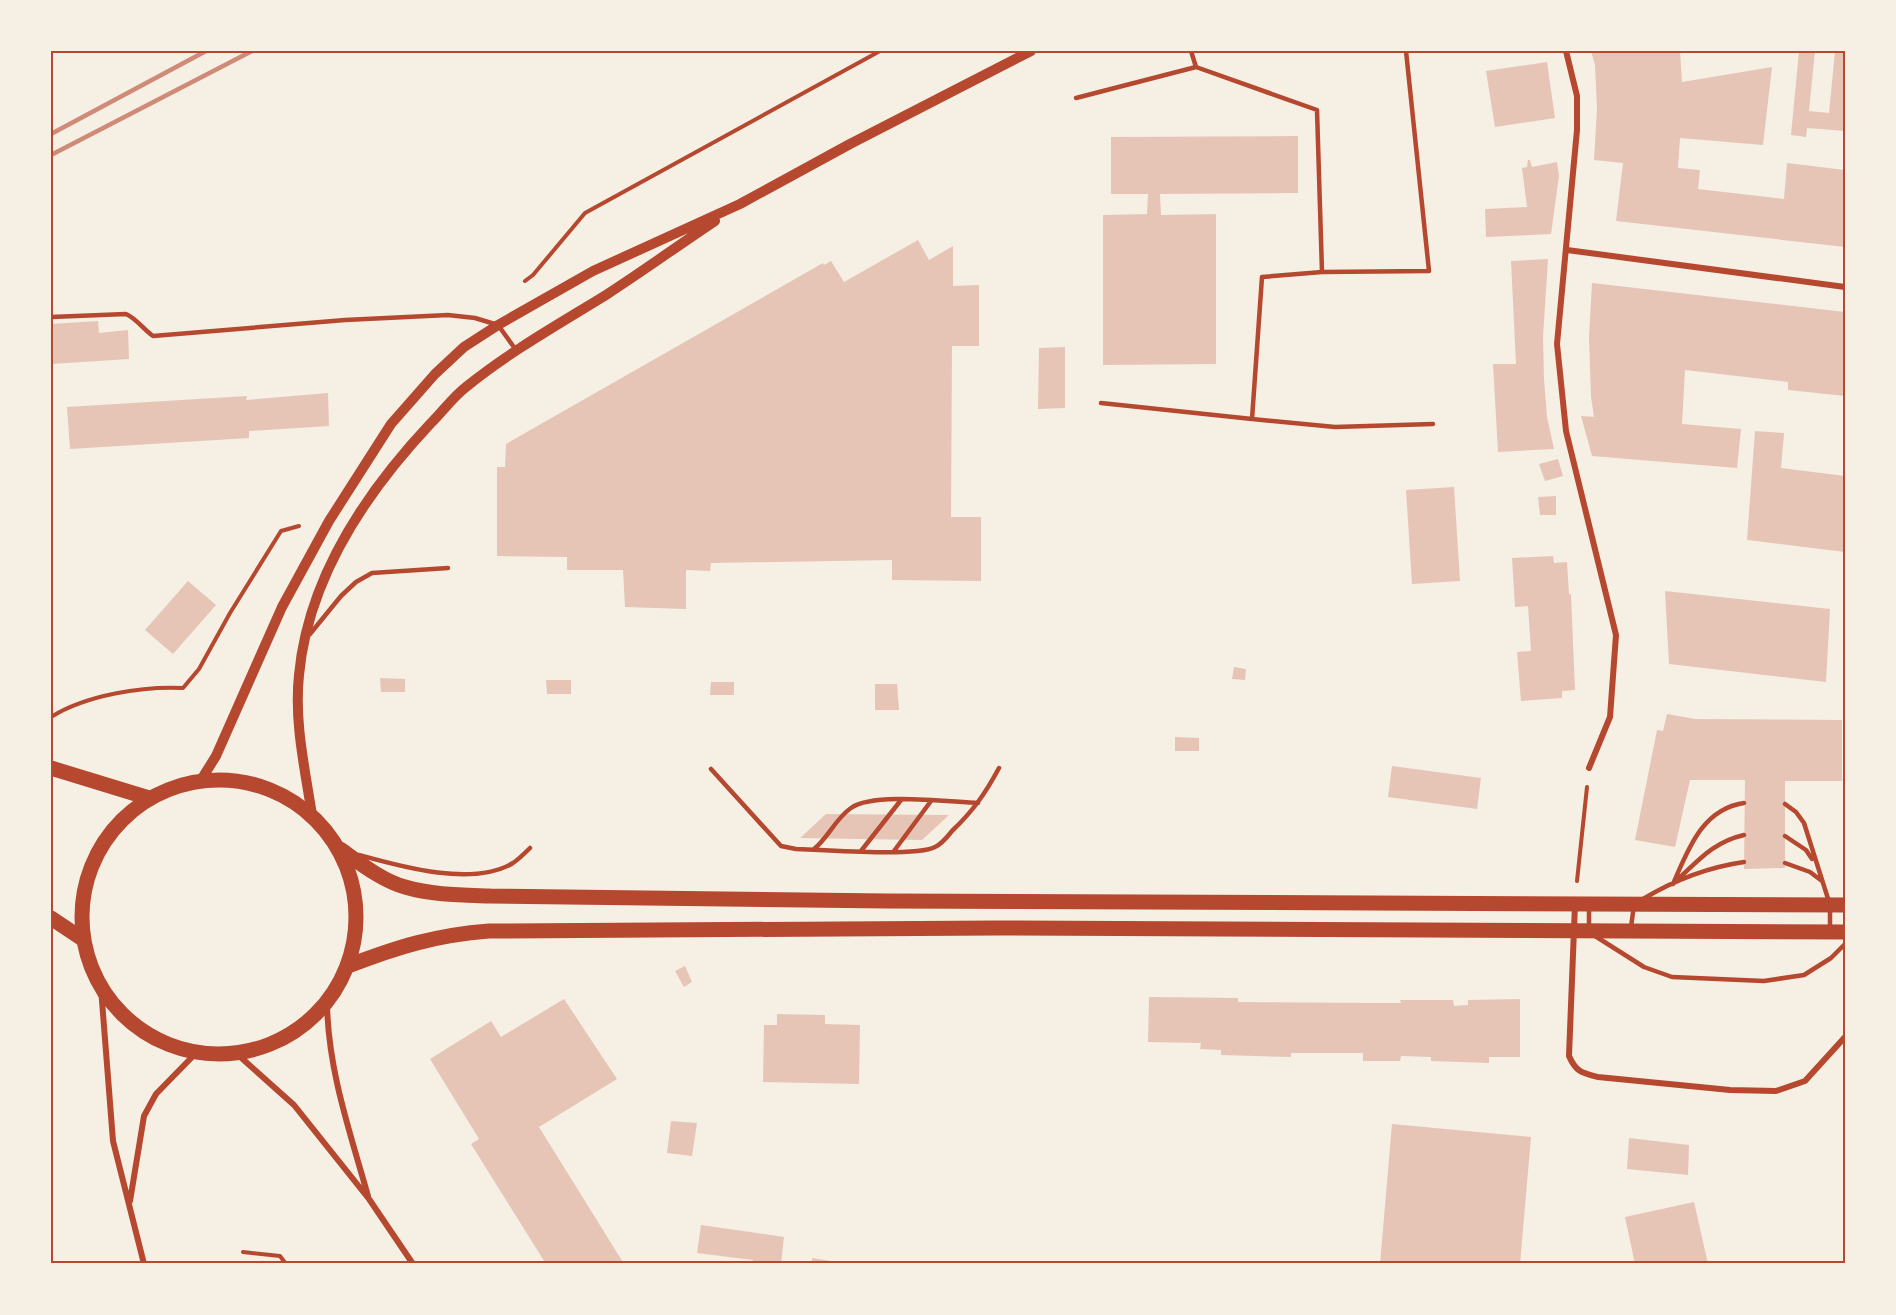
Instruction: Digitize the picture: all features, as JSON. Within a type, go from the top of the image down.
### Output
[{"type":"main road","points":[[51,768],[149,798]]},
{"type":"main road","points":[[340,849],[354,887],[357,927],[348,966],[327,1003],[302,1028],[292,1034],[271,1045],[237,1054],[196,1053],[159,1041],[126,1019],[101,988],[90,965],[84,940],[83,899],[94,859],[117,824],[149,798],[174,786],[201,780],[242,780],[279,793],[312,815],[340,849],[373,873],[405,887],[456,895],[887,901],[1837,905]]},
{"type":"main road","points":[[51,918],[84,940]]},
{"type":"main road","points":[[348,966],[438,936],[489,931],[962,928],[1838,932]]},
{"type":"street","points":[[201,780],[216,756],[282,607],[329,521],[391,424],[435,374],[464,347],[593,271],[741,204],[850,144],[1031,51]]},
{"type":"street","points":[[1566,51],[1576,96],[1575,165],[1557,344],[1566,431],[1616,634],[1610,717],[1589,768]]},
{"type":"street","points":[[312,815],[298,707],[298,676],[303,643],[315,601],[342,539],[391,469],[465,388],[516,350],[609,293],[741,204]]},
{"type":"street","points":[[1566,250],[1845,287]]},
{"type":"street","points":[[1582,904],[1569,1056],[1573,1066],[1581,1072],[1598,1077],[1642,1082],[1730,1090],[1776,1091],[1805,1081],[1845,1037]]},
{"type":"street","points":[[101,988],[113,1141],[144,1264]]},
{"type":"street","points":[[327,1003],[327,1029],[336,1083],[369,1199]]},
{"type":"street","points":[[130,1204],[144,1116],[156,1094],[196,1053]]},
{"type":"street","points":[[237,1054],[294,1104],[369,1199],[413,1264]]},
{"type":"lane","points":[[1191,51],[1196,67]]},
{"type":"lane","points":[[1252,419],[1262,277],[1322,272],[1429,271],[1406,51]]},
{"type":"lane","points":[[1076,98],[1196,67],[1317,110],[1322,272]]},
{"type":"lane","points":[[51,317],[126,314],[134,317],[145,331],[153,336],[345,320],[448,315],[475,318],[498,325],[516,350]]},
{"type":"lane","points":[[1101,403],[1335,427],[1433,424]]},
{"type":"lane","points":[[303,643],[341,596],[356,582],[372,573],[448,568]]},
{"type":"lane","points":[[711,769],[781,846],[861,851],[925,851],[937,847],[978,803],[986,794],[999,768]]},
{"type":"lane","points":[[814,849],[821,844],[848,810],[859,803],[877,799],[978,803]]},
{"type":"lane","points":[[861,851],[901,800]]},
{"type":"lane","points":[[894,851],[930,801]]},
{"type":"lane","points":[[1673,884],[1689,848],[1710,817],[1731,805],[1744,803]]},
{"type":"lane","points":[[1785,804],[1796,812],[1804,823],[1822,881],[1837,905],[1838,932]]},
{"type":"lane","points":[[1673,884],[1705,853],[1726,839],[1744,835]]},
{"type":"lane","points":[[1785,836],[1806,850],[1816,863]]},
{"type":"lane","points":[[340,849],[374,859],[443,873],[486,873],[513,863],[531,848]]},
{"type":"lane","points":[[1631,932],[1634,904],[1673,884],[1726,864],[1744,862]]},
{"type":"lane","points":[[1785,863],[1810,872],[1822,881]]},
{"type":"lane","points":[[1582,904],[1581,932],[1644,968],[1672,977],[1764,981],[1804,975],[1831,958],[1845,944]]},
{"type":"path","points":[[518,286],[532,275],[585,213],[880,51]]},
{"type":"path","points":[[51,717],[99,697],[155,687],[183,688],[199,669],[230,613],[281,531],[301,525]]},
{"type":"path","points":[[1582,904],[1581,824],[1589,768]]},
{"type":"path","points":[[243,1252],[280,1256],[286,1264]]},
{"type":"building","points":[[1591,51],[1680,51],[1682,82],[1772,67],[1763,145],[1680,138],[1678,168],[1700,170],[1698,189],[1784,199],[1787,163],[1845,170],[1845,247],[1616,221],[1623,163],[1594,160],[1597,109],[1595,65]]},
{"type":"building","points":[[1799,51],[1815,51],[1809,111],[1829,113],[1835,51],[1845,51],[1845,131],[1807,128],[1806,137],[1791,135]]},
{"type":"building","points":[[1547,62],[1555,118],[1495,127],[1486,71]]},
{"type":"building","points":[[1298,136],[1298,193],[1160,194],[1161,215],[1216,214],[1216,364],[1103,365],[1103,215],[1147,214],[1148,194],[1111,194],[1111,137]]},
{"type":"building","points":[[1528,160],[1532,167],[1557,162],[1559,176],[1551,234],[1486,237],[1485,209],[1527,207],[1522,168],[1527,167]]},
{"type":"building","points":[[918,240],[929,260],[953,246],[953,286],[979,285],[979,346],[952,346],[951,517],[981,517],[981,581],[892,580],[892,560],[711,563],[710,571],[686,570],[686,609],[625,607],[623,570],[567,570],[567,557],[497,556],[497,467],[505,467],[506,444],[823,263],[824,265],[831,261],[844,282]]},
{"type":"building","points":[[1548,259],[1543,337],[1544,379],[1547,417],[1554,449],[1498,452],[1493,364],[1516,364],[1511,261]]},
{"type":"building","points":[[1592,283],[1845,312],[1845,396],[1788,390],[1788,382],[1685,370],[1682,424],[1741,429],[1737,468],[1592,456],[1581,416],[1594,417],[1589,337]]},
{"type":"building","points":[[98,321],[99,333],[128,330],[129,359],[51,364],[51,324]]},
{"type":"building","points":[[1065,347],[1065,408],[1038,409],[1039,348]]},
{"type":"building","points":[[328,393],[329,426],[249,431],[249,438],[70,449],[67,407],[247,396],[246,400]]},
{"type":"building","points":[[1755,431],[1784,433],[1781,468],[1845,476],[1845,552],[1747,540]]},
{"type":"building","points":[[1558,459],[1563,476],[1545,481],[1539,464]]},
{"type":"building","points":[[1454,487],[1460,581],[1412,584],[1406,490]]},
{"type":"building","points":[[1556,496],[1556,515],[1540,515],[1538,497]]},
{"type":"building","points":[[1553,556],[1554,563],[1567,562],[1569,594],[1571,594],[1575,690],[1562,691],[1562,698],[1521,701],[1517,652],[1531,651],[1528,606],[1515,607],[1512,558]]},
{"type":"building","points":[[188,581],[216,605],[173,654],[145,630]]},
{"type":"building","points":[[1665,591],[1830,609],[1826,682],[1669,664]]},
{"type":"building","points":[[1234,667],[1246,669],[1245,680],[1232,679]]},
{"type":"building","points":[[380,678],[405,679],[405,692],[381,692]]},
{"type":"building","points":[[546,680],[571,680],[571,694],[547,694]]},
{"type":"building","points":[[711,682],[734,682],[734,695],[710,695]]},
{"type":"building","points":[[875,684],[897,684],[899,710],[875,710]]},
{"type":"building","points":[[1667,714],[1695,719],[1842,720],[1842,781],[1785,781],[1785,868],[1744,869],[1745,780],[1690,780],[1675,847],[1635,840],[1657,730],[1663,731]]},
{"type":"building","points":[[1175,737],[1199,738],[1199,751],[1175,751]]},
{"type":"building","points":[[1392,766],[1481,778],[1477,809],[1388,797]]},
{"type":"building","points":[[826,814],[949,815],[922,840],[800,838]]},
{"type":"building","points":[[685,966],[692,982],[684,987],[675,971]]},
{"type":"building","points":[[1149,997],[1238,998],[1238,1002],[1401,1003],[1400,1000],[1453,1000],[1454,1006],[1468,1005],[1468,1000],[1520,999],[1520,1057],[1489,1057],[1489,1063],[1431,1061],[1431,1057],[1401,1056],[1400,1061],[1363,1061],[1363,1053],[1291,1053],[1291,1057],[1221,1055],[1221,1050],[1200,1049],[1201,1043],[1148,1042]]},
{"type":"building","points":[[564,999],[617,1079],[539,1127],[624,1264],[546,1264],[471,1144],[479,1139],[430,1059],[491,1021],[501,1037]]},
{"type":"building","points":[[777,1014],[825,1015],[825,1024],[860,1025],[859,1084],[763,1082],[764,1025],[777,1025]]},
{"type":"building","points":[[671,1121],[697,1123],[692,1156],[667,1153]]},
{"type":"building","points":[[1392,1124],[1531,1137],[1520,1264],[1380,1264]]},
{"type":"building","points":[[1629,1138],[1689,1145],[1688,1175],[1627,1169]]},
{"type":"building","points":[[1694,1202],[1708,1264],[1654,1264],[1654,1262],[1635,1264],[1625,1217]]},
{"type":"building","points":[[701,1225],[784,1237],[781,1264],[753,1264],[753,1260],[697,1253]]},
{"type":"building","points":[[812,1258],[843,1263],[843,1264],[812,1264]]},
{"type":"railway","points":[[51,134],[206,51]]},
{"type":"railway","points":[[51,155],[252,51]]}]
